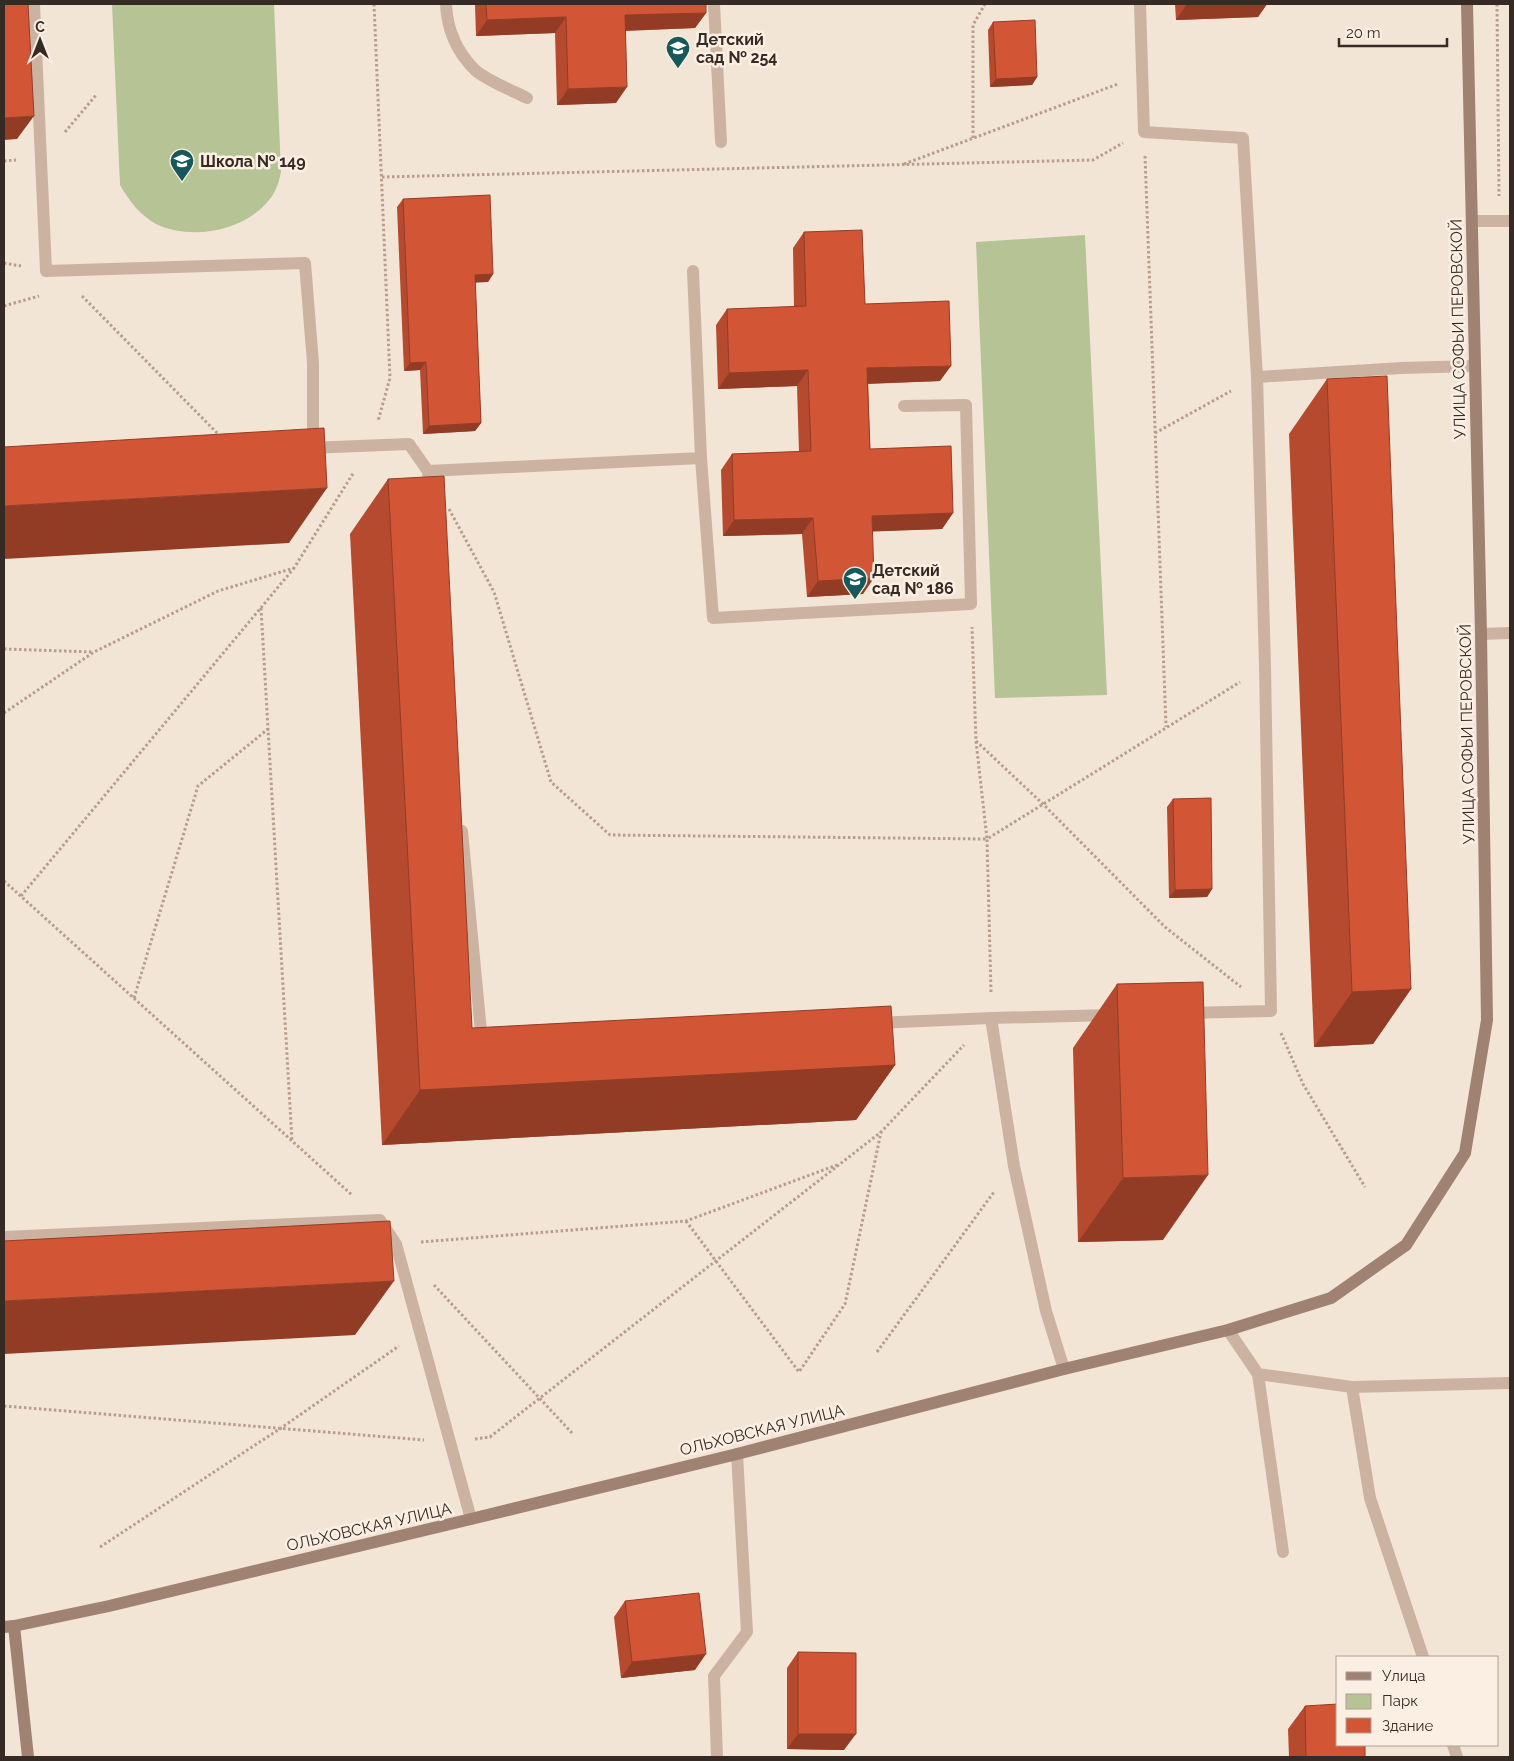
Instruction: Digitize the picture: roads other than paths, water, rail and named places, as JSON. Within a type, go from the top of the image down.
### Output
[{"type":"street","points":[[34,4],[46,271],[305,263],[313,363],[313,447]]},
{"type":"street","points":[[446,4],[447,17],[455,44],[476,71],[527,98]]},
{"type":"street","points":[[714,4],[721,142]]},
{"type":"street","points":[[1140,4],[1144,132],[1243,138],[1257,377],[1265,667],[1271,1011],[1175,1013]]},
{"type":"street","name":"УЛИЦА СОФЬИ ПЕРОВСКОЙ","points":[[1228,1330],[1331,1298],[1406,1246],[1465,1153],[1487,1020],[1482,634],[1466,4]]},
{"type":"street","points":[[1473,222],[1505,221]]},
{"type":"street","points":[[693,271],[701,458],[713,618],[971,604],[966,405],[904,406]]},
{"type":"street","points":[[1257,377],[1401,368],[1474,366]]},
{"type":"street","points":[[293,448],[408,444],[428,471],[432,510]]},
{"type":"street","points":[[428,471],[701,458]]},
{"type":"street","points":[[1482,634],[1510,633]]},
{"type":"street","points":[[460,816],[481,1042],[491,1042]]},
{"type":"street","points":[[864,1024],[1126,1014]]},
{"type":"street","points":[[991,1018],[1014,1166],[1046,1311],[1064,1369]]},
{"type":"street","points":[[4,1237],[380,1220],[396,1244],[471,1519]]},
{"type":"street","points":[[1228,1330],[1258,1374],[1283,1552]]},
{"type":"street","name":"ОЛЬХОВСКАЯ УЛИЦА","points":[[9,1626],[109,1606],[471,1519],[737,1454],[1064,1369],[1228,1330]]},
{"type":"street","points":[[1258,1374],[1352,1387],[1510,1383]]},
{"type":"street","points":[[1352,1387],[1370,1498],[1423,1656]]},
{"type":"street","points":[[717,1757],[714,1676],[747,1632],[737,1454]]},
{"type":"street","points":[[9,1626],[28,1757]]},
{"type":"place","name":"Детский сад № 254","points":[[678,69]]},
{"type":"place","name":"Школа № 149","points":[[182,182]]},
{"type":"place","name":"Детский сад № 186","points":[[855,600]]}]
